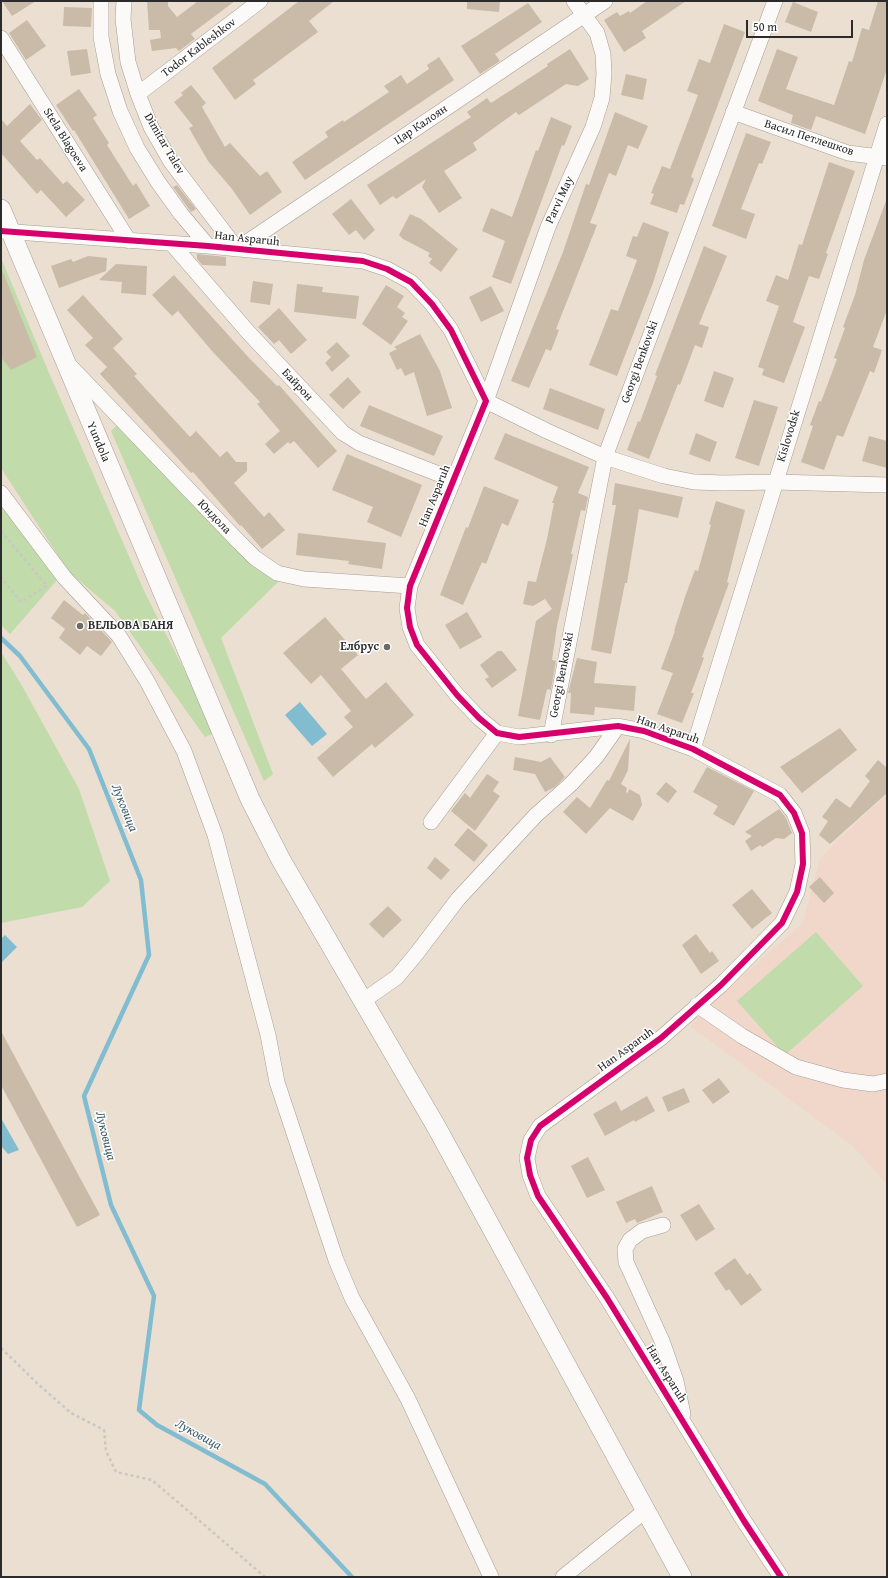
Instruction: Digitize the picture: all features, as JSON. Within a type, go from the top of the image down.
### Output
[{"type":"main road","name":"Yundola","points":[[1,210],[6,232],[63,359],[250,799],[281,860],[437,1128],[682,1577]]},
{"type":"street","name":"Dimitar Talev","points":[[101,1],[101,37],[108,74],[120,110],[137,148],[158,182],[181,214],[208,246]]},
{"type":"street","name":"Dimitar Talev","points":[[124,1],[122,19],[128,62],[138,94],[151,127],[172,162],[237,248]]},
{"type":"street","name":"Todor Kableshkov","points":[[138,94],[260,1]]},
{"type":"street","name":"Parvi May","points":[[486,401],[548,226],[593,127],[602,98],[604,74],[603,54],[597,33],[585,14],[574,1]]},
{"type":"street","name":"Цар Калоян","points":[[237,248],[604,1]]},
{"type":"street","name":"Georgi Benkovski","points":[[550,735],[605,457],[775,1]]},
{"type":"street","name":"Stela Blagoeva","points":[[1,38],[129,241]]},
{"type":"street","name":"Васил Петлешков","points":[[733,112],[848,153],[881,158]]},
{"type":"street","name":"Kislovodsk","points":[[693,748],[774,482],[881,158],[887,124]]},
{"type":"street","name":"Han Asparuh","points":[[6,232],[237,248],[363,260],[388,268],[411,282],[432,304],[451,330],[486,401],[410,586],[407,608],[410,627],[417,644],[457,695],[478,718],[497,733],[519,737],[550,735],[618,726],[644,730],[693,748],[780,796],[794,813],[802,833],[803,864],[797,892],[782,923],[721,984],[661,1038],[540,1126],[531,1140],[527,1158],[530,1175],[538,1196],[607,1298],[781,1577]]},
{"type":"street","name":"Байрон","points":[[172,244],[248,332],[343,433],[359,443],[454,480]]},
{"type":"street","name":"Юндола","points":[[63,359],[237,540],[255,558],[276,573],[304,579],[410,586]]},
{"type":"street","points":[[486,401],[547,432],[605,457],[664,476],[694,482],[887,484]]},
{"type":"street","points":[[1,493],[64,577],[119,636],[147,681],[184,751],[215,835],[268,1035],[277,1082],[336,1260],[352,1298],[408,1400],[491,1577]]},
{"type":"street","points":[[363,1001],[396,977],[417,953],[458,900],[530,821],[596,757],[618,726]]},
{"type":"street","points":[[431,822],[497,733]]},
{"type":"street","points":[[697,1005],[742,1036],[796,1066],[843,1080],[873,1084],[887,1081]]},
{"type":"street","points":[[663,1225],[642,1231],[630,1240],[625,1249],[626,1262],[664,1348],[676,1381],[685,1425]]},
{"type":"street","points":[[563,1577],[646,1510]]},
{"type":"path","points":[[1,531],[47,586],[21,602],[1,577]]},
{"type":"path","points":[[1,1348],[38,1384],[71,1413],[104,1430],[106,1451],[116,1472],[152,1480],[265,1577]]},
{"type":"shaded area","points":[[887,794],[887,1185],[853,1146],[690,1026],[719,996],[803,923],[820,858]]},
{"type":"green space","points":[[1,258],[49,373],[145,593],[216,732],[205,737],[115,611],[68,571],[1,468]]},
{"type":"green space","points":[[121,421],[279,581],[221,638],[273,774],[264,781],[111,431]]},
{"type":"green space","points":[[1,504],[57,580],[10,634],[1,625]]},
{"type":"green space","points":[[1,652],[21,684],[79,789],[110,881],[82,907],[1,923]]},
{"type":"green space","points":[[816,932],[863,986],[785,1055],[737,1001]]},
{"type":"water","points":[[300,702],[327,734],[312,746],[285,715]]},
{"type":"water","points":[[5,935],[17,947],[1,963],[1,939]]},
{"type":"water","points":[[1,1118],[19,1150],[8,1154],[1,1146]]},
{"type":"building","points":[[2,1],[36,1],[12,16]]},
{"type":"building","points":[[147,1],[168,1],[168,6],[177,17],[198,1],[235,1],[191,34],[195,39],[179,51],[176,48],[152,51],[150,40],[161,38],[160,30],[149,30]]},
{"type":"building","points":[[299,1],[334,1],[309,21],[318,32],[253,80],[256,84],[235,100],[212,68]]},
{"type":"building","points":[[467,1],[500,1],[499,12],[467,9]]},
{"type":"building","points":[[647,1],[686,1],[642,31],[646,38],[624,52],[604,20],[617,12],[620,16],[629,11],[630,13]]},
{"type":"building","points":[[878,1],[887,1],[887,69],[865,134],[816,116],[811,130],[791,123],[793,115],[758,101],[777,49],[798,57],[786,89],[834,105],[849,61],[852,62],[862,28],[869,30]]},
{"type":"building","points":[[793,2],[818,12],[811,32],[785,22]]},
{"type":"building","points":[[528,3],[542,22],[495,54],[500,61],[480,74],[461,46]]},
{"type":"building","points":[[64,7],[92,8],[91,27],[63,26]]},
{"type":"building","points":[[27,20],[46,46],[26,60],[9,33]]},
{"type":"building","points":[[724,24],[745,32],[691,177],[694,179],[684,205],[680,204],[677,213],[650,204],[654,194],[651,193],[662,166],[670,169],[698,95],[687,91],[699,59],[710,63]]},
{"type":"building","points":[[87,49],[91,73],[71,76],[67,51]]},
{"type":"building","points":[[570,49],[589,79],[578,86],[566,84],[519,115],[516,112],[473,143],[477,150],[444,171],[462,198],[439,213],[422,187],[426,179],[396,199],[393,196],[380,205],[367,185],[471,117],[467,112],[487,98],[491,103],[548,66],[547,64]]},
{"type":"building","points":[[439,57],[454,80],[305,180],[292,162],[328,137],[325,132],[343,120],[344,122],[389,92],[384,86],[401,75],[407,84],[429,69],[427,65]]},
{"type":"building","points":[[626,74],[647,79],[643,100],[621,95]]},
{"type":"building","points":[[191,85],[206,103],[202,107],[225,147],[230,143],[260,176],[267,171],[282,192],[250,215],[232,189],[208,161],[189,128],[193,126],[174,102],[183,95],[181,93]]},
{"type":"building","points":[[79,89],[97,115],[93,118],[109,143],[107,145],[133,186],[136,183],[150,206],[129,219],[74,130],[73,131],[56,105]]},
{"type":"building","points":[[30,104],[42,120],[20,141],[37,160],[40,158],[63,184],[67,181],[85,200],[66,217],[41,190],[37,194],[1,153],[1,119],[7,126]]},
{"type":"building","points":[[615,112],[648,126],[638,149],[628,145],[616,176],[609,173],[590,223],[597,225],[556,329],[559,330],[551,351],[546,349],[529,388],[511,381],[563,252],[586,184],[589,185]]},
{"type":"building","points":[[551,117],[572,126],[564,146],[562,145],[511,284],[492,277],[505,241],[482,231],[491,208],[512,217],[536,150],[538,151]]},
{"type":"building","points":[[746,133],[771,142],[762,164],[759,163],[741,209],[755,214],[746,239],[712,226]]},
{"type":"building","points":[[829,162],[855,171],[826,253],[828,254],[819,279],[809,276],[793,322],[805,327],[784,383],[762,375],[764,369],[758,367],[779,306],[766,301],[776,275],[788,280],[799,244],[802,245]]},
{"type":"building","points":[[177,185],[196,209],[191,212],[173,187]]},
{"type":"building","points":[[351,199],[375,230],[364,240],[356,230],[349,235],[332,214]]},
{"type":"building","points":[[886,201],[887,310],[873,347],[882,350],[874,373],[870,371],[843,437],[837,435],[824,470],[801,462],[813,426],[810,425],[819,401],[821,402],[837,359],[834,358],[845,328],[843,327],[855,295],[864,260]]},
{"type":"building","points":[[410,214],[421,219],[458,249],[441,272],[429,263],[432,259],[428,256],[430,253],[403,239],[399,235]]},
{"type":"building","points":[[643,222],[669,232],[653,283],[617,376],[589,365],[611,309],[618,311],[637,260],[626,256],[633,236],[637,237]]},
{"type":"building","points":[[704,246],[727,256],[699,324],[709,327],[702,348],[695,345],[649,459],[627,450],[638,421],[640,422],[657,376],[655,375]]},
{"type":"building","points":[[197,254],[226,257],[226,266],[202,265],[197,259]]},
{"type":"building","points":[[88,256],[107,258],[106,271],[59,288],[51,266],[71,259],[73,262]]},
{"type":"building","points":[[116,264],[147,266],[146,295],[121,293],[122,282],[99,280]]},
{"type":"building","points":[[2,270],[37,357],[11,370],[1,357]]},
{"type":"building","points":[[174,275],[250,359],[277,386],[279,385],[337,451],[318,468],[294,441],[290,444],[288,442],[274,454],[265,444],[280,431],[257,404],[260,402],[212,351],[178,311],[172,316],[152,295]]},
{"type":"building","points":[[253,281],[273,284],[270,305],[250,302]]},
{"type":"building","points":[[297,284],[323,287],[322,292],[359,296],[356,319],[294,312]]},
{"type":"building","points":[[386,285],[404,296],[397,307],[405,313],[402,317],[408,321],[391,345],[362,324]]},
{"type":"building","points":[[491,286],[504,311],[481,322],[469,297]]},
{"type":"building","points":[[83,295],[123,339],[113,348],[137,374],[134,376],[190,437],[196,431],[220,457],[227,451],[236,462],[247,462],[247,471],[234,483],[264,517],[269,512],[285,530],[262,549],[193,472],[191,473],[100,374],[107,367],[85,345],[93,338],[67,310]]},
{"type":"building","points":[[279,308],[307,340],[291,354],[279,340],[274,344],[258,327]]},
{"type":"building","points":[[420,334],[440,371],[452,408],[427,416],[414,372],[405,376],[401,368],[397,370],[389,353],[397,349],[394,347]]},
{"type":"building","points":[[337,342],[350,356],[332,372],[325,363],[331,357],[326,352]]},
{"type":"building","points":[[714,371],[734,378],[723,408],[704,401]]},
{"type":"building","points":[[348,377],[361,392],[343,409],[329,395]]},
{"type":"building","points":[[550,388],[605,409],[598,430],[543,409]]},
{"type":"building","points":[[754,400],[778,407],[759,466],[735,458]]},
{"type":"building","points":[[369,405],[443,436],[434,456],[360,426]]},
{"type":"building","points":[[505,433],[589,467],[578,493],[588,497],[585,511],[581,510],[571,554],[573,554],[557,626],[552,660],[556,661],[551,690],[547,689],[540,720],[518,716],[536,621],[552,609],[545,599],[533,606],[523,604],[528,581],[536,582],[547,539],[554,503],[552,503],[558,487],[494,459]]},
{"type":"building","points":[[696,433],[717,442],[710,462],[689,454]]},
{"type":"building","points":[[869,436],[887,441],[887,468],[862,461]]},
{"type":"building","points":[[347,454],[422,485],[401,537],[367,522],[373,507],[332,490]]},
{"type":"building","points":[[615,483],[683,497],[678,518],[639,509],[627,583],[625,583],[611,654],[591,650],[616,505],[612,505]]},
{"type":"building","points":[[484,486],[519,500],[508,526],[502,523],[486,564],[482,562],[463,605],[440,595],[466,527],[468,528]]},
{"type":"building","points":[[716,501],[745,510],[727,582],[729,583],[702,657],[704,658],[691,693],[694,693],[682,723],[657,714],[673,673],[661,669],[695,570],[698,571]]},
{"type":"building","points":[[298,533],[386,543],[382,569],[348,564],[349,561],[296,555]]},
{"type":"building","name":"ВЕЛЬОВА БАНЯ","points":[[64,600],[83,615],[85,613],[112,642],[101,656],[87,646],[80,655],[59,638],[65,629],[51,618]]},
{"type":"building","points":[[467,612],[482,637],[460,649],[445,625]]},
{"type":"building","points":[[325,617],[358,655],[341,669],[366,699],[386,682],[414,715],[375,748],[372,744],[333,777],[317,758],[353,727],[344,717],[351,711],[321,675],[311,684],[283,653]]},
{"type":"building","points":[[498,651],[502,651],[517,670],[492,688],[485,679],[489,677],[480,665]]},
{"type":"building","points":[[577,658],[597,662],[594,683],[636,686],[634,711],[595,707],[594,715],[570,713],[571,693],[568,693]]},
{"type":"building","points":[[840,728],[857,750],[802,793],[780,767]]},
{"type":"building","points":[[630,739],[628,770],[621,784],[627,788],[626,792],[628,793],[629,789],[640,795],[642,805],[633,821],[610,808],[586,834],[563,812],[577,797],[590,808],[607,780],[609,781]]},
{"type":"building","points":[[515,757],[541,762],[550,757],[565,777],[555,787],[545,792],[535,774],[513,770]]},
{"type":"building","points":[[878,760],[887,768],[887,793],[830,844],[819,835],[828,821],[822,817],[836,798],[850,808],[870,781],[865,776]]},
{"type":"building","points":[[707,767],[754,791],[734,826],[713,814],[718,806],[693,792]]},
{"type":"building","points":[[487,774],[499,782],[493,791],[500,796],[475,831],[451,811],[465,793],[470,798]]},
{"type":"building","points":[[666,782],[677,791],[668,803],[656,794]]},
{"type":"building","points":[[779,809],[786,818],[792,833],[784,839],[776,838],[762,847],[760,845],[751,851],[745,841],[752,836],[745,832]]},
{"type":"building","points":[[468,828],[488,845],[474,862],[454,845]]},
{"type":"building","points":[[435,857],[450,870],[441,880],[427,868]]},
{"type":"building","points":[[820,877],[834,893],[824,903],[809,887]]},
{"type":"building","points":[[752,889],[772,913],[752,929],[732,905]]},
{"type":"building","points":[[388,906],[402,920],[383,938],[369,924]]},
{"type":"building","points":[[696,934],[710,953],[712,951],[719,961],[701,974],[682,945]]},
{"type":"building","points":[[1,1031],[100,1215],[77,1227],[1,1085]]},
{"type":"building","points":[[719,1078],[730,1092],[713,1104],[702,1090]]},
{"type":"building","points":[[684,1088],[690,1102],[668,1112],[662,1097]]},
{"type":"building","points":[[647,1096],[655,1111],[635,1122],[634,1120],[605,1136],[593,1114],[616,1101],[621,1111]]},
{"type":"building","points":[[588,1157],[605,1190],[587,1198],[571,1166]]},
{"type":"building","points":[[652,1186],[663,1212],[637,1223],[635,1219],[626,1223],[616,1202]]},
{"type":"building","points":[[699,1204],[715,1229],[696,1241],[680,1215]]},
{"type":"building","points":[[735,1258],[747,1275],[750,1273],[762,1290],[741,1306],[729,1289],[726,1291],[714,1273]]},
{"type":"waterway","name":"Луковица","points":[[1,638],[20,656],[89,749],[141,880],[149,955],[84,1096],[111,1205],[154,1296],[139,1410],[157,1425],[265,1484],[352,1577]]},
{"type":"cycle path","points":[[1,231],[208,246],[363,261],[387,269],[411,282],[432,304],[451,330],[486,401],[410,586],[407,608],[410,627],[417,645],[457,695],[479,718],[497,733],[519,737],[618,726],[644,731],[693,749],[780,795],[794,813],[802,833],[803,864],[797,892],[782,923],[721,985],[661,1038],[540,1126],[531,1140],[527,1158],[530,1175],[538,1196],[607,1298],[744,1521],[781,1577]]},
{"type":"place","name":"ВЕЛЬОВА БАНЯ","points":[[80,626]]},
{"type":"place","name":"Елбрус","points":[[387,647]]}]
